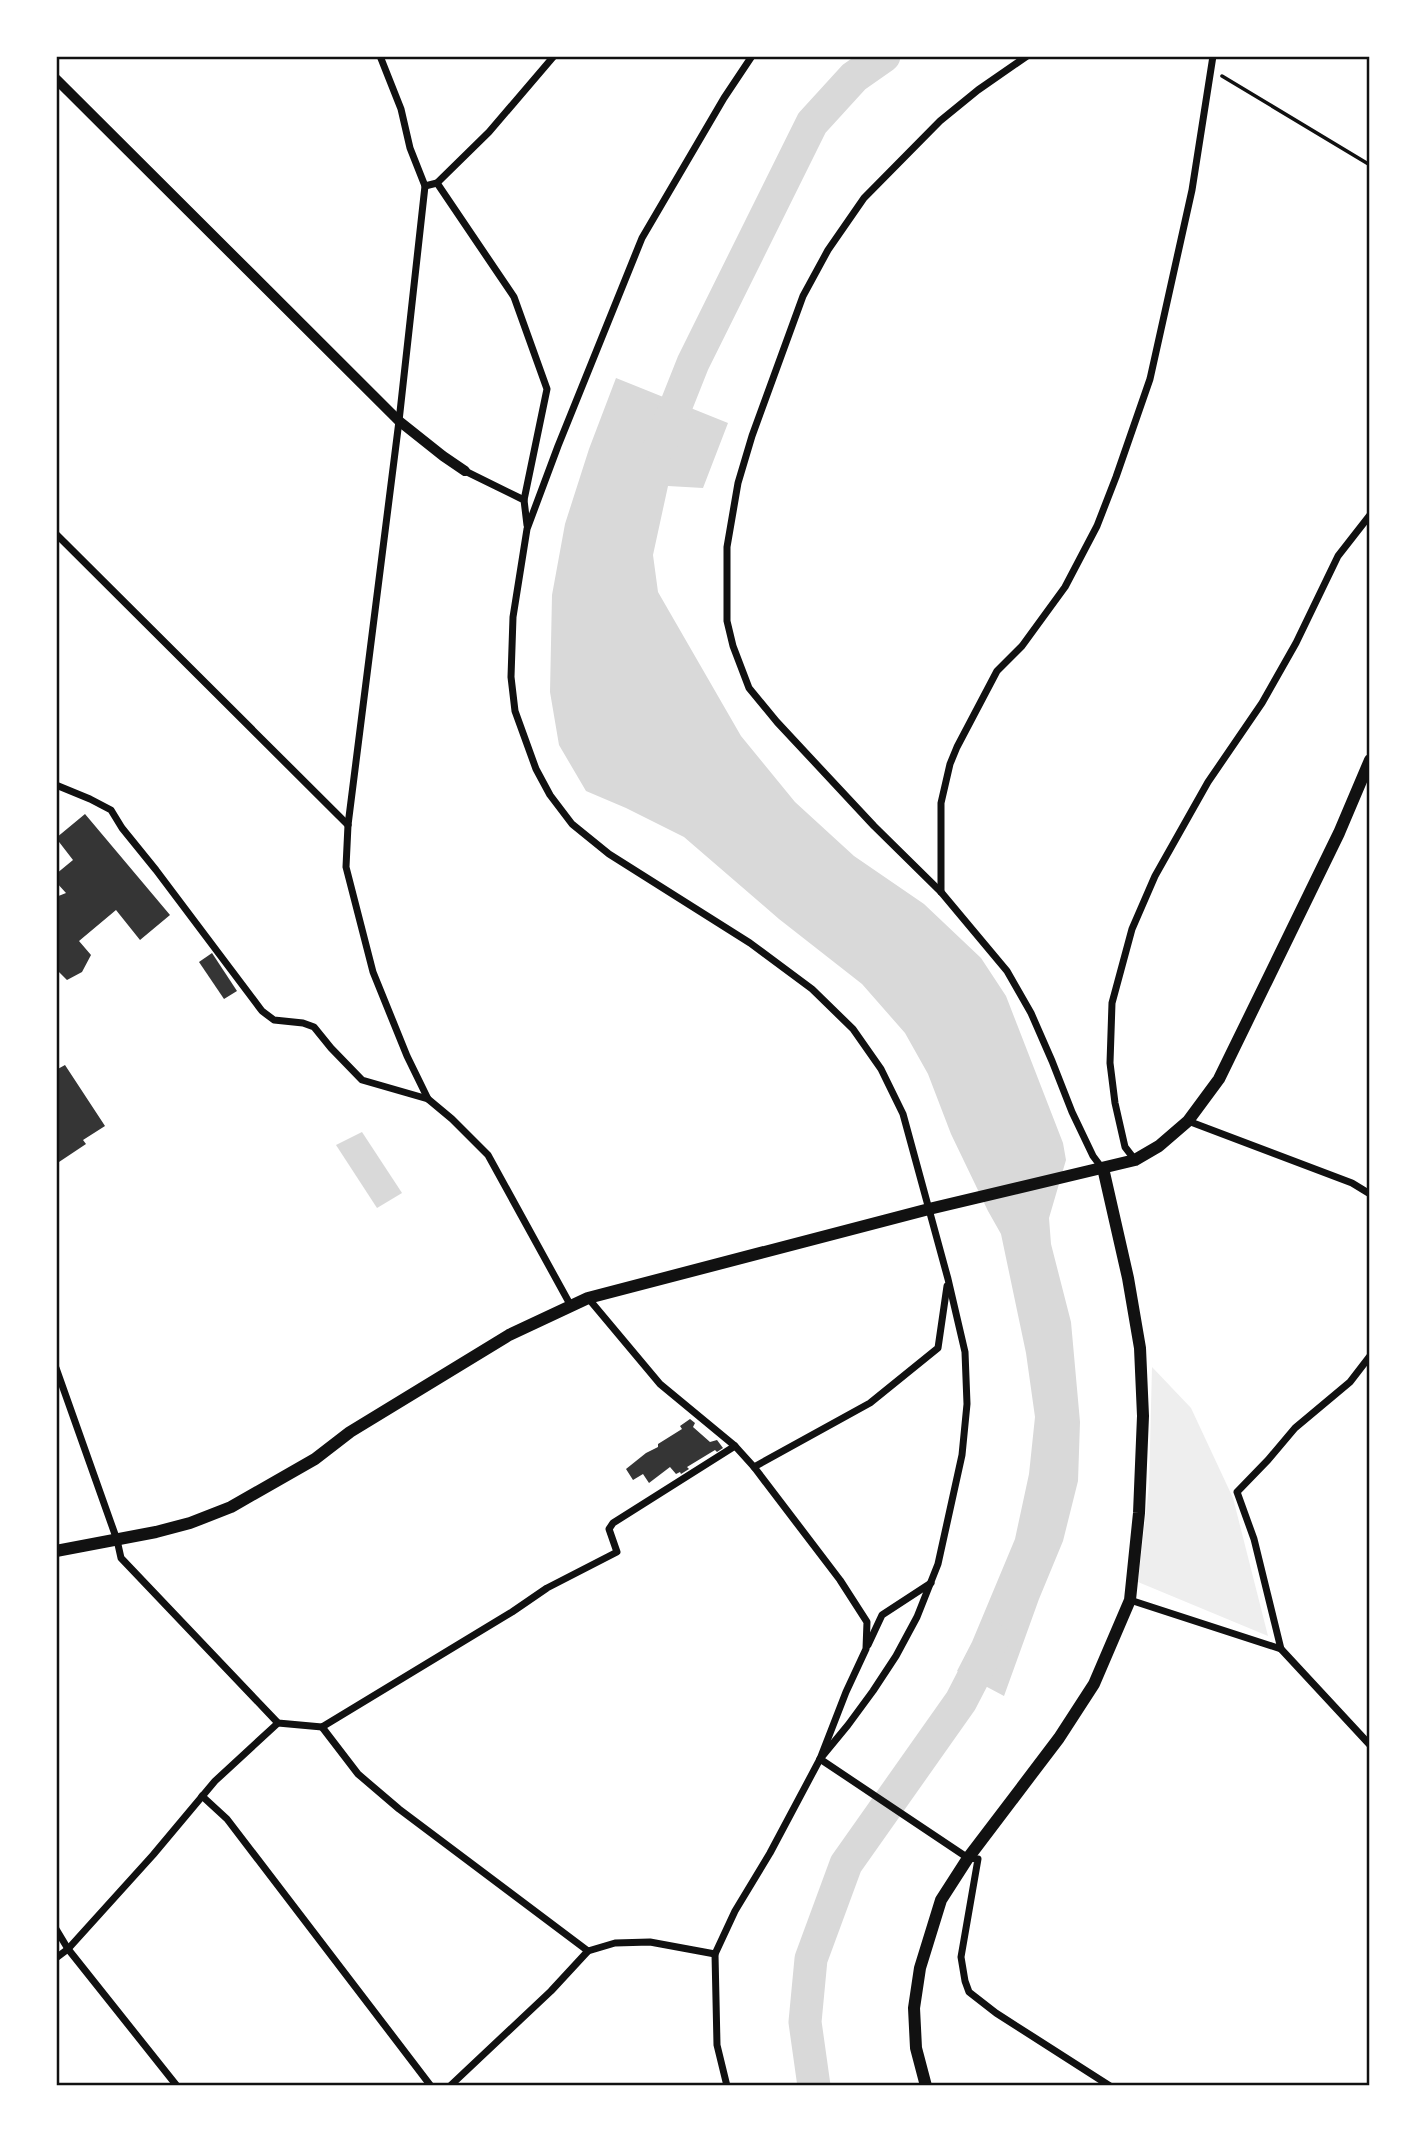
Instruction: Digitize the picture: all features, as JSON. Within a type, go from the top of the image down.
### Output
[{"type":"main road","points":[[56,1551],[190,1523],[256,1494],[315,1459],[350,1432],[509,1335],[588,1298],[929,1209],[1135,1160],[1159,1146],[1188,1121],[1219,1079],[1339,833],[1370,760]]},
{"type":"main road","points":[[926,2086],[916,2048],[914,2008],[920,1968],[942,1900],[968,1858],[1059,1738],[1094,1684],[1130,1600],[1139,1513],[1143,1416],[1140,1348],[1128,1278],[1103,1168]]},
{"type":"street","points":[[380,56],[401,109],[410,148],[425,186],[399,421],[348,825],[346,867],[373,972],[407,1056],[428,1099]]},
{"type":"street","points":[[425,186],[437,183],[489,132],[554,56]]},
{"type":"street","points":[[752,56],[642,238],[527,529],[513,617],[512,677],[515,711],[523,737],[550,795],[572,824],[609,854],[750,943],[812,989],[853,1030],[881,1069],[903,1114],[965,1352],[968,1404],[962,1455],[938,1564],[917,1618],[896,1656],[848,1725],[820,1759]]},
{"type":"street","points":[[1027,56],[940,121],[864,198],[828,250],[803,296],[752,436],[738,483],[727,547],[727,621],[749,688],[874,826],[941,891],[1007,971],[1031,1013],[1093,1156],[1103,1168]]},
{"type":"street","points":[[941,891],[941,803],[953,755],[998,671],[1022,646],[1065,587],[1097,526],[1150,379],[1192,190],[1213,56]]},
{"type":"street","points":[[56,79],[399,421],[465,471],[524,500]]},
{"type":"street","points":[[437,183],[514,297],[547,389],[524,500],[527,529]]},
{"type":"street","points":[[1135,1160],[1125,1147],[1115,1103],[1110,1063],[1112,1003],[1132,929],[1155,876],[1201,793],[1262,702],[1296,643],[1338,556],[1370,515]]},
{"type":"street","points":[[56,534],[348,825]]},
{"type":"street","points":[[56,785],[111,810],[262,1011],[274,1020],[314,1027],[362,1080],[428,1099],[488,1155],[571,1306]]},
{"type":"street","points":[[1188,1121],[1352,1183],[1370,1194]]},
{"type":"street","points":[[754,1467],[870,1403],[938,1348],[948,1279]]},
{"type":"street","points":[[588,1298],[660,1384],[735,1446],[754,1467],[840,1580],[867,1622],[866,1649]]},
{"type":"street","points":[[1281,1649],[1255,1539],[1237,1492],[1295,1429],[1350,1382],[1370,1356]]},
{"type":"street","points":[[56,1368],[121,1558],[278,1723],[322,1727],[547,1588],[617,1552],[609,1529],[612,1522],[735,1446]]},
{"type":"street","points":[[727,2086],[717,2045],[715,1954],[735,1911],[820,1759],[846,1692],[882,1615],[930,1583]]},
{"type":"street","points":[[1130,1600],[1281,1649],[1370,1745]]},
{"type":"street","points":[[56,1958],[68,1949],[153,1855],[215,1781],[278,1723]]},
{"type":"street","points":[[322,1727],[358,1774],[400,1809],[588,1951]]},
{"type":"street","points":[[820,1759],[968,1858],[978,1858],[961,1957],[969,1992],[996,2013],[1110,2086]]},
{"type":"street","points":[[202,1796],[227,1819],[431,2086]]},
{"type":"street","points":[[56,1928],[68,1949],[177,2086]]},
{"type":"street","points":[[450,2086],[551,1991],[588,1951],[615,1942],[650,1942],[715,1954]]},
{"type":"path","points":[[1211,70],[1370,165]]},
{"type":"shaded area","points":[[616,378],[728,423],[703,488],[668,486],[653,555],[658,592],[741,736],[795,802],[854,856],[924,904],[981,958],[1006,996],[1063,1143],[1066,1160],[1049,1218],[1051,1244],[1071,1322],[1080,1422],[1078,1481],[1063,1541],[1004,1696],[957,1671],[1015,1539],[1029,1474],[1035,1417],[1026,1353],[1001,1234],[951,1134],[928,1074],[905,1033],[862,984],[779,919],[684,837],[586,791],[559,745],[550,692],[552,595],[565,524]]},
{"type":"shaded area","points":[[362,1132],[402,1193],[377,1208],[336,1145]]},
{"type":"shaded area","points":[[1152,1367],[1191,1408],[1233,1498],[1268,1636],[1138,1582],[1149,1486]]},
{"type":"building","points":[[85,814],[170,915],[140,940],[116,910],[79,941],[91,955],[82,972],[67,980],[56,969],[56,897],[66,893],[56,882],[56,874],[73,860],[56,838]]},
{"type":"building","points":[[212,953],[237,991],[224,999],[199,962]]},
{"type":"building","points":[[65,1065],[105,1126],[83,1140],[86,1144],[56,1164],[56,1070]]},
{"type":"building","points":[[690,1419],[695,1423],[693,1427],[710,1442],[717,1440],[723,1448],[687,1467],[689,1469],[681,1474],[676,1474],[670,1467],[649,1483],[643,1474],[633,1480],[626,1469],[682,1429],[680,1426]]},
{"type":"waterway","points":[[660,446],[693,363],[812,123],[854,77],[884,56]]},
{"type":"waterway","points":[[814,2086],[805,2022],[811,1959],[846,1864],[961,1701],[993,1639]]}]
